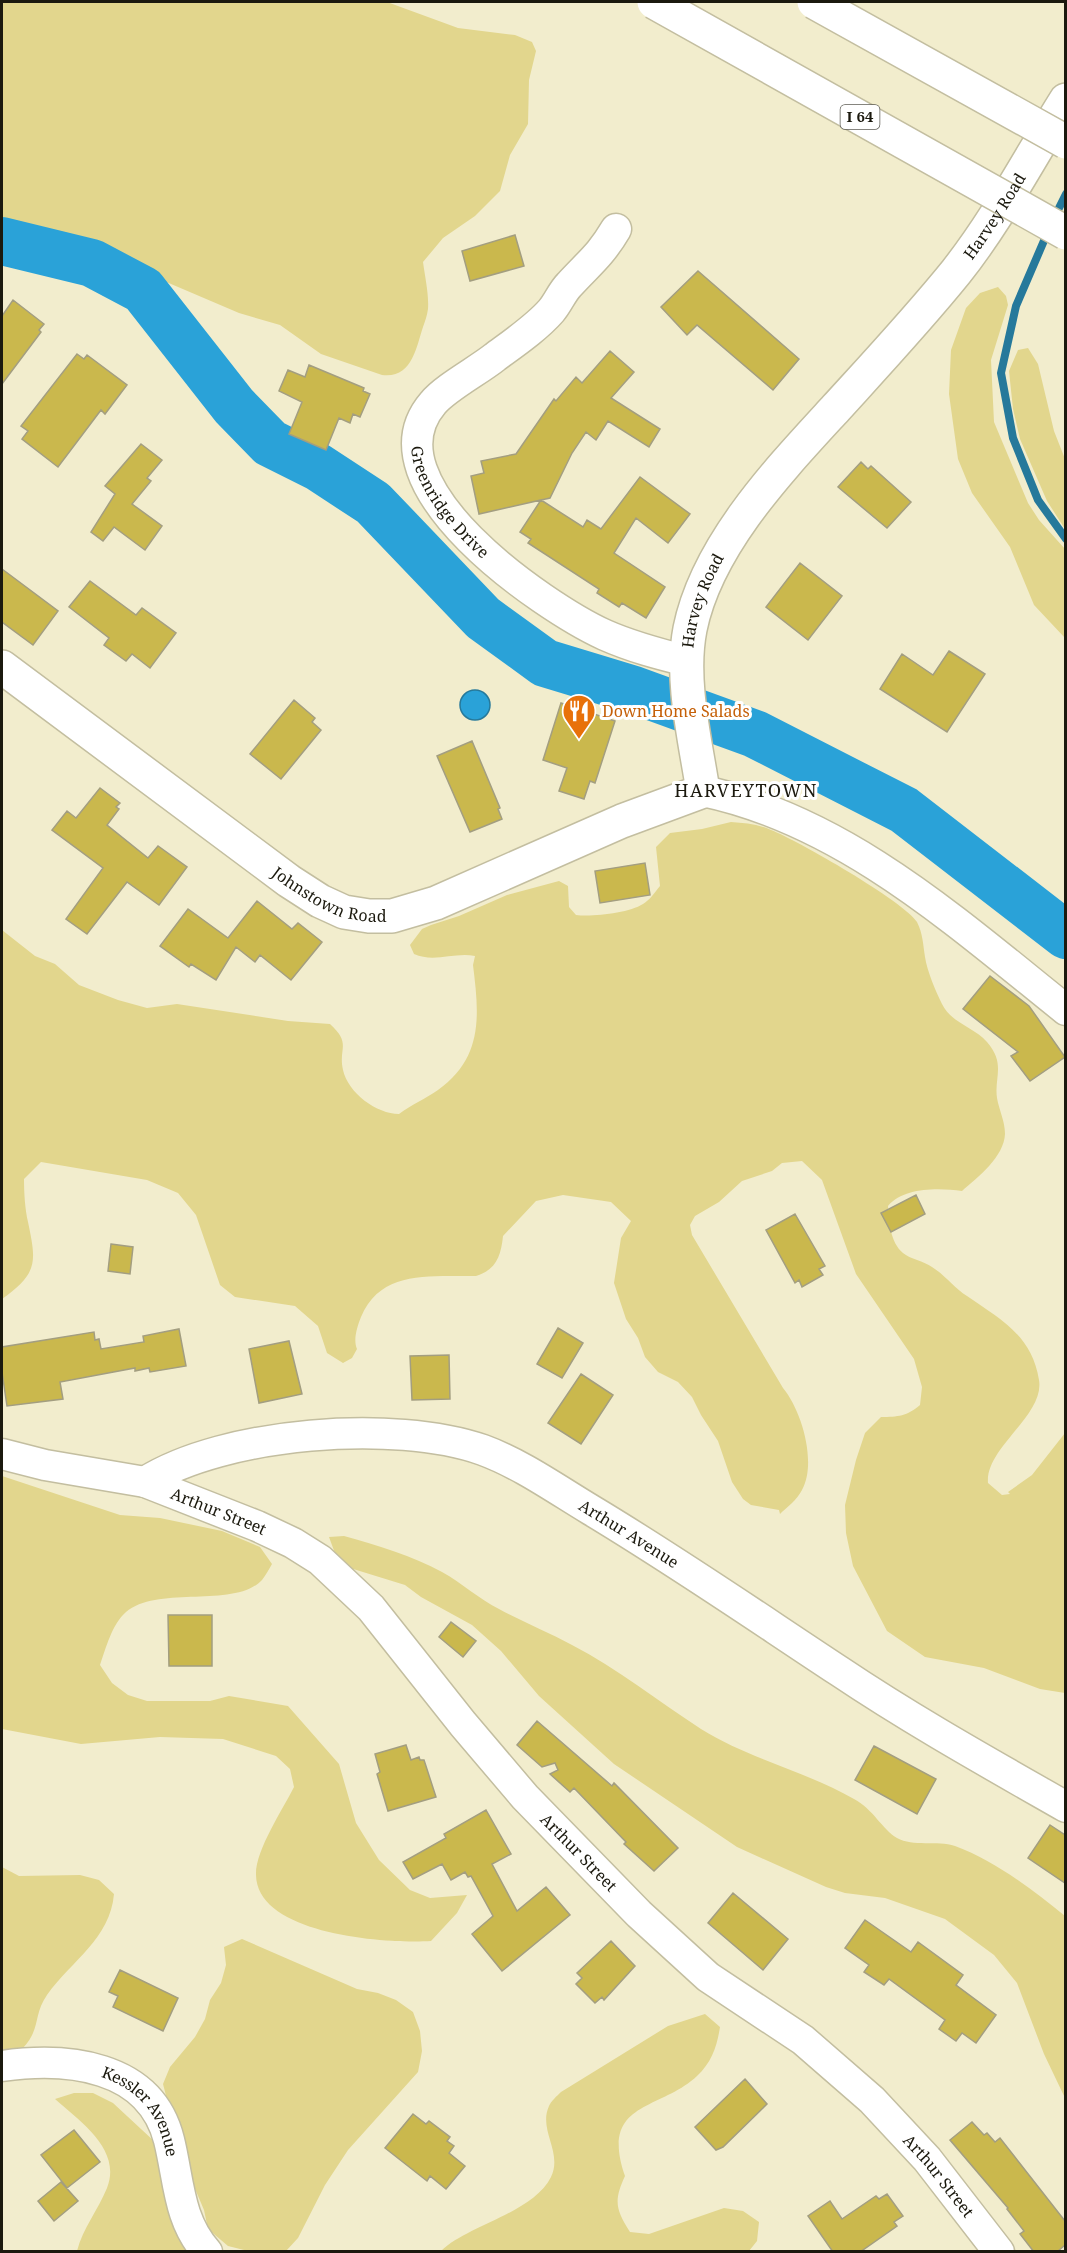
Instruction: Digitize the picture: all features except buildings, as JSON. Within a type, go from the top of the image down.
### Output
[{"type":"main road","name":"I 64","points":[[654,2],[1065,233]]},
{"type":"main road","points":[[814,2],[1065,142]]},
{"type":"main road","name":"Harvey Road","points":[[703,791],[688,671],[690,629],[701,594],[716,561],[746,515],[784,466],[913,323],[957,270],[987,227],[1065,100]]},
{"type":"main road","name":"Johnstown Road","points":[[2,668],[289,881],[320,901],[344,912],[369,916],[392,916],[436,903],[622,821],[703,791]]},
{"type":"street","name":"Greenridge Drive","points":[[616,230],[601,254],[569,285],[552,311],[503,352],[434,402],[424,416],[417,455],[423,477],[445,512],[461,531],[510,574],[604,634],[688,671]]},
{"type":"street","points":[[703,791],[760,805],[784,815],[854,853],[937,908],[1065,1010]]},
{"type":"street","name":"Arthur Avenue","points":[[145,1482],[166,1468],[192,1459],[317,1434],[372,1432],[480,1449],[537,1478],[646,1543],[911,1718],[1065,1807]]},
{"type":"street","name":"Arthur Street","points":[[2,1454],[45,1465],[145,1482],[292,1543],[320,1560],[371,1608],[463,1724],[525,1797],[681,1954],[708,1977],[803,2040],[872,2100],[927,2159],[999,2252]]},
{"type":"street","name":"Kessler Avenue","points":[[2,2066],[64,2062],[88,2066],[132,2086],[150,2103],[164,2124],[184,2216],[194,2237],[207,2252]]},
{"type":"shaded area","points":[[2,2],[387,2],[458,28],[515,35],[532,42],[536,51],[529,80],[528,124],[510,155],[500,191],[475,216],[443,238],[423,262],[428,309],[415,352],[406,367],[392,375],[382,375],[321,354],[280,325],[239,313],[164,281],[127,257],[97,253],[45,241],[2,224]]},
{"type":"shaded area","points":[[998,287],[1006,296],[1008,305],[991,360],[994,422],[1028,503],[1039,520],[1065,549],[1065,638],[1034,605],[1010,547],[972,493],[958,459],[949,394],[951,350],[966,308],[980,293]]},
{"type":"shaded area","points":[[1028,348],[1038,364],[1054,431],[1065,459],[1065,529],[1047,501],[1020,439],[1013,409],[1009,371],[1018,350]]},
{"type":"shaded area","points":[[731,822],[761,826],[784,836],[849,872],[908,913],[919,926],[928,969],[942,1004],[951,1016],[982,1037],[996,1057],[998,1070],[996,1090],[1005,1134],[1000,1151],[982,1173],[962,1191],[922,1190],[903,1195],[888,1206],[889,1218],[895,1243],[903,1253],[932,1267],[962,1293],[1013,1330],[1022,1340],[1035,1364],[1039,1380],[1038,1393],[1033,1406],[996,1457],[990,1470],[988,1483],[1002,1495],[1010,1494],[1008,1492],[1032,1475],[1065,1433],[1065,1693],[1040,1689],[984,1668],[925,1657],[887,1631],[853,1566],[846,1533],[845,1505],[865,1433],[881,1417],[902,1415],[920,1405],[922,1387],[914,1359],[856,1274],[822,1180],[802,1161],[782,1163],[772,1171],[742,1181],[719,1202],[695,1216],[690,1225],[692,1235],[790,1398],[801,1423],[808,1452],[806,1479],[797,1497],[780,1514],[779,1510],[751,1505],[743,1499],[732,1482],[718,1441],[692,1397],[678,1382],[658,1372],[645,1357],[638,1338],[626,1319],[614,1283],[621,1238],[631,1221],[611,1202],[563,1195],[536,1201],[503,1236],[501,1250],[496,1261],[483,1273],[476,1276],[410,1279],[381,1290],[370,1301],[361,1317],[355,1338],[357,1349],[352,1358],[343,1363],[327,1353],[318,1326],[295,1306],[235,1297],[220,1285],[196,1215],[178,1193],[147,1180],[41,1162],[24,1179],[25,1206],[33,1247],[32,1265],[23,1281],[2,1299],[2,930],[35,956],[55,964],[79,985],[118,1000],[147,1008],[177,1004],[288,1021],[330,1024],[341,1037],[343,1070],[351,1087],[373,1106],[399,1114],[438,1090],[453,1077],[471,1049],[477,1017],[473,965],[475,956],[429,958],[414,954],[410,945],[422,929],[507,895],[559,881],[568,886],[569,907],[576,915],[611,914],[629,910],[643,904],[660,886],[656,847],[670,833]]},
{"type":"shaded area","points":[[2,1476],[120,1515],[160,1518],[222,1531],[260,1547],[272,1564],[262,1580],[250,1589],[216,1596],[157,1600],[140,1604],[126,1612],[117,1623],[100,1665],[112,1683],[128,1695],[147,1701],[210,1701],[229,1696],[288,1706],[339,1764],[356,1823],[379,1860],[410,1890],[430,1898],[467,1895],[457,1913],[431,1941],[385,1940],[327,1932],[300,1923],[278,1911],[262,1895],[256,1875],[260,1854],[270,1830],[294,1787],[290,1769],[276,1756],[223,1739],[160,1737],[81,1744],[2,1729]]},
{"type":"shaded area","points":[[344,1536],[394,1551],[442,1572],[492,1605],[606,1664],[719,1739],[738,1749],[816,1780],[861,1803],[897,1838],[910,1842],[948,1844],[970,1852],[999,1868],[1040,1896],[1065,1916],[1065,2098],[1044,2054],[1017,1983],[994,1955],[945,1919],[885,1898],[845,1893],[826,1887],[737,1847],[614,1764],[539,1696],[501,1651],[472,1625],[421,1597],[405,1585],[350,1568],[336,1556],[329,1537]]},
{"type":"shaded area","points":[[2,1867],[19,1876],[80,1875],[99,1880],[114,1894],[111,1910],[98,1937],[47,1995],[29,2041],[19,2051],[2,2055]]},
{"type":"shaded area","points":[[242,1939],[357,1989],[378,1993],[396,2000],[413,2012],[420,2031],[422,2051],[418,2072],[348,2150],[325,2185],[298,2238],[286,2251],[248,2251],[228,2246],[208,2229],[204,2210],[182,2158],[163,2084],[170,2067],[195,2037],[205,2019],[210,2000],[221,1983],[226,1965],[224,1947]]},
{"type":"shaded area","points":[[705,2014],[720,2027],[715,2047],[706,2065],[697,2076],[682,2087],[637,2111],[627,2121],[620,2134],[619,2152],[625,2176],[619,2192],[619,2211],[630,2232],[649,2234],[724,2208],[743,2211],[759,2222],[757,2241],[749,2251],[441,2251],[453,2242],[530,2200],[542,2189],[551,2177],[554,2168],[546,2115],[550,2104],[561,2092],[668,2026]]},
{"type":"shaded area","points":[[74,2093],[93,2093],[113,2103],[155,2142],[196,2251],[77,2251],[107,2188],[110,2174],[109,2161],[96,2138],[55,2099]]},
{"type":"water","points":[[475,690],[486,694],[490,705],[486,716],[475,720],[464,716],[460,705],[464,694]]},
{"type":"waterway","points":[[1054,218],[1066,194]]},
{"type":"waterway","points":[[1049,229],[1016,306],[1001,373],[1013,438],[1038,500],[1066,539]]},
{"type":"waterway","points":[[2,241],[92,263],[143,290],[234,406],[270,443],[318,467],[373,503],[483,618],[545,663],[634,690],[755,734],[904,810],[1066,935]]},
{"type":"place","name":"Down Home Salads","points":[[579,740]]},
{"type":"district","name":"HARVEYTOWN","points":[[746,791]]}]
